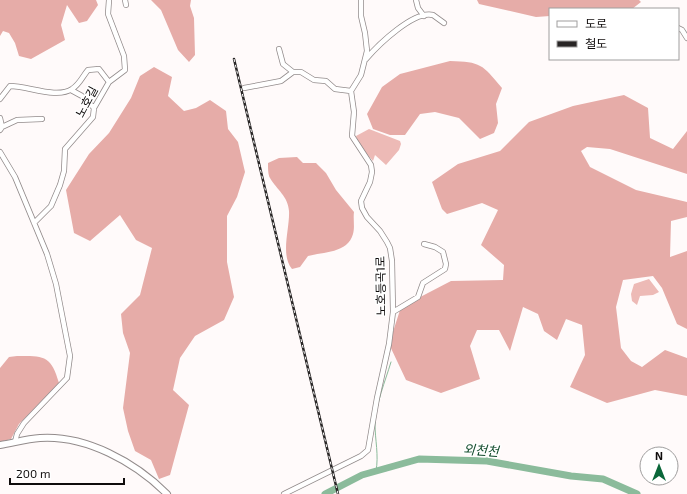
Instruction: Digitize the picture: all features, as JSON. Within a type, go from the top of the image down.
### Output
[{"type":"main road","points":[[0,445],[40,438],[74,441],[102,451],[136,468],[167,494]]},
{"type":"street","points":[[109,0],[108,14],[124,56],[125,70],[109,82]]},
{"type":"street","points":[[244,88],[281,81],[294,72],[301,72],[314,80],[326,81],[335,90],[351,92],[361,75],[367,43],[361,16],[361,0]]},
{"type":"street","points":[[416,0],[418,8],[424,16]]},
{"type":"street","points":[[365,60],[374,50],[407,22],[424,16],[435,16],[444,23]]},
{"type":"street","points":[[679,28],[682,30],[687,38]]},
{"type":"street","points":[[279,49],[283,64],[294,72]]},
{"type":"street","name":"노호길","points":[[0,99],[10,86],[57,93],[71,90],[81,82],[88,70],[93,69],[99,69],[109,82],[94,108],[93,117],[65,149],[64,171],[60,185],[51,206],[34,223]]},
{"type":"street","points":[[71,90],[82,96],[94,108]]},
{"type":"street","name":"노호등곡1로","points":[[284,494],[361,456],[368,450],[377,398],[389,344],[393,312],[392,261],[390,248],[380,231],[367,217],[361,201],[370,182],[372,172],[371,165],[352,136],[354,112],[351,92]]},
{"type":"street","points":[[0,118],[1,129],[17,120],[42,118]]},
{"type":"street","points":[[0,152],[15,177],[53,273],[68,342],[70,365],[67,378],[24,423],[17,434],[15,442]]},
{"type":"street","points":[[393,312],[418,297],[423,283],[445,269],[446,264],[443,252],[435,247],[424,244]]},
{"type":"shaded area","points":[[0,0],[96,0],[98,5],[87,21],[79,23],[67,5],[61,25],[65,40],[31,59],[19,56],[15,43],[9,33],[3,31],[0,36]]},
{"type":"shaded area","points":[[151,0],[191,0],[190,6],[194,18],[195,55],[189,62],[178,50],[161,10]]},
{"type":"shaded area","points":[[477,0],[639,0],[641,2],[633,8],[549,8],[549,16],[536,17],[479,4]]},
{"type":"shaded area","points":[[450,61],[468,62],[480,66],[490,74],[502,88],[496,104],[498,123],[494,133],[480,139],[459,118],[435,112],[420,114],[405,135],[390,135],[373,129],[367,114],[382,87],[400,74]]},
{"type":"shaded area","points":[[154,67],[172,77],[168,96],[184,111],[196,108],[210,100],[226,111],[228,129],[238,142],[245,172],[237,197],[227,216],[227,262],[234,297],[224,320],[195,336],[180,358],[173,390],[189,405],[170,475],[159,479],[151,460],[135,451],[128,431],[123,408],[130,353],[123,333],[121,314],[140,295],[152,248],[136,240],[120,215],[90,241],[74,233],[66,190],[89,154],[109,133],[131,98],[140,76]]},
{"type":"shaded area","points":[[624,95],[648,108],[650,138],[673,149],[687,131],[687,174],[610,149],[587,147],[581,151],[590,167],[636,190],[687,202],[687,217],[671,221],[670,257],[687,251],[687,329],[677,324],[662,288],[653,276],[623,280],[616,307],[621,348],[631,361],[642,367],[665,350],[687,358],[687,396],[655,390],[607,403],[570,387],[585,355],[582,325],[566,319],[557,340],[544,331],[538,314],[523,307],[510,351],[499,330],[477,330],[470,346],[480,379],[441,393],[406,380],[389,344],[401,307],[451,281],[503,280],[504,265],[481,245],[498,210],[482,203],[447,214],[442,209],[432,182],[458,164],[500,151],[529,122],[573,106]]},
{"type":"shaded area","points":[[369,129],[400,141],[401,144],[399,150],[386,165],[375,155],[373,161],[358,144],[356,136]]},
{"type":"shaded area","points":[[297,157],[303,163],[316,163],[326,173],[336,190],[354,212],[354,229],[350,240],[346,245],[334,251],[308,256],[300,267],[292,269],[288,263],[286,249],[289,218],[287,201],[269,177],[268,163],[279,158]]},
{"type":"shaded area","points":[[649,279],[659,292],[653,295],[640,296],[637,305],[632,301],[631,294],[634,284]]},
{"type":"shaded area","points":[[34,356],[45,359],[53,367],[59,383],[19,424],[11,439],[0,442],[0,368],[9,357]]},
{"type":"waterway","points":[[376,471],[376,416],[379,400],[391,362]]},
{"type":"waterway","name":"외천천","points":[[325,494],[362,475],[419,459],[487,461],[571,476],[603,479],[637,494]]},
{"type":"railway","points":[[234,59],[338,494]]}]
